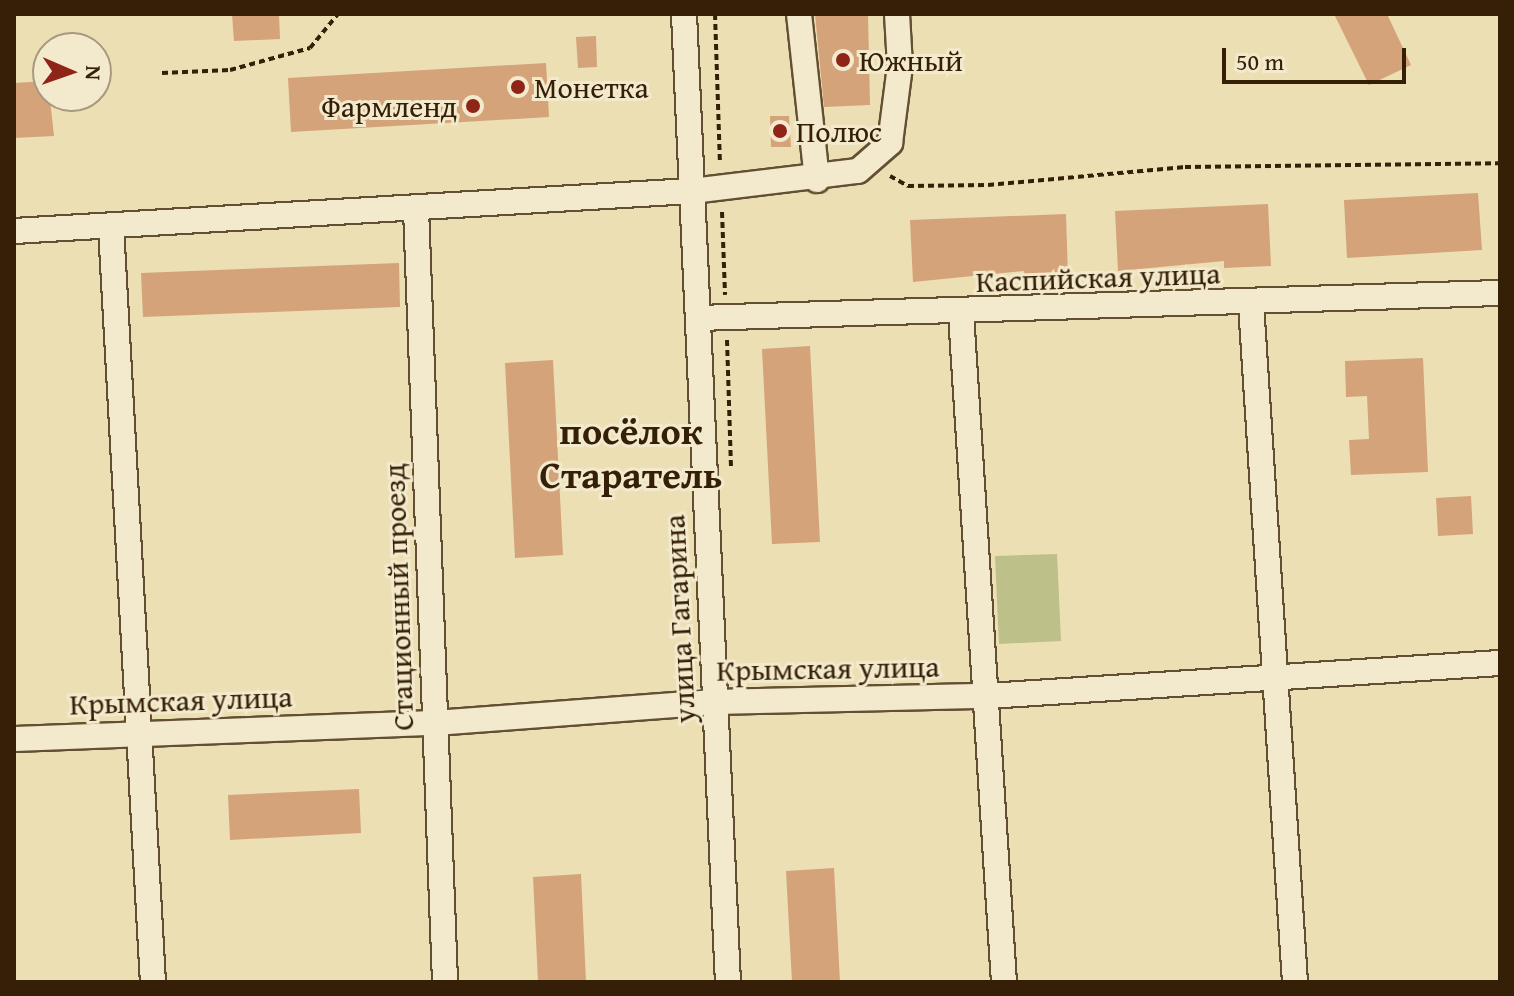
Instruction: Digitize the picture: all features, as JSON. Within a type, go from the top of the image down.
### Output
[{"type":"street","name":"улица Гагарина","points":[[684,14],[728,982]]},
{"type":"street","points":[[799,14],[817,180]]},
{"type":"street","points":[[14,231],[692,191],[817,180],[858,171],[877,158],[890,143],[897,112],[897,14]]},
{"type":"street","name":"Стационный проезд","points":[[416,209],[445,982]]},
{"type":"street","points":[[111,227],[142,734],[153,982]]},
{"type":"street","name":"Каспийская улица","points":[[698,318],[961,314],[1500,293]]},
{"type":"street","points":[[1251,304],[1273,681],[1295,982]]},
{"type":"street","points":[[961,314],[988,696],[1004,982]]},
{"type":"street","name":"Крымская улица","points":[[14,739],[435,723],[714,702],[988,696],[1273,681],[1500,663]]},
{"type":"path","points":[[162,73],[230,70],[310,48],[338,14]]},
{"type":"path","points":[[877,158],[908,186],[1185,167],[1500,163]]},
{"type":"green space","points":[[1057,554],[1061,641],[999,644],[995,556]]},
{"type":"building","points":[[232,14],[279,14],[280,39],[234,41]]},
{"type":"building","name":"Южный","points":[[815,14],[868,14],[870,105],[824,107]]},
{"type":"building","points":[[1334,14],[1387,14],[1411,65],[1369,85]]},
{"type":"building","points":[[596,36],[597,67],[578,68],[576,37]]},
{"type":"building","points":[[546,63],[549,117],[291,132],[288,78]]},
{"type":"building","points":[[32,82],[32,112],[51,112],[54,136],[14,138],[14,83]]},
{"type":"building","name":"Полюс","points":[[770,116],[789,116],[791,147],[771,147]]},
{"type":"building","points":[[1478,193],[1482,250],[1347,258],[1344,200]]},
{"type":"building","points":[[1268,204],[1271,266],[1224,268],[1224,261],[1118,271],[1115,211]]},
{"type":"building","points":[[1066,214],[1068,276],[1025,278],[1024,271],[913,282],[910,220]]},
{"type":"building","points":[[399,263],[400,307],[143,317],[141,273]]},
{"type":"building","points":[[810,346],[820,542],[772,544],[762,349]]},
{"type":"building","points":[[1423,358],[1428,472],[1351,475],[1349,440],[1369,439],[1367,396],[1346,397],[1345,361]]},
{"type":"building","points":[[553,360],[563,555],[515,558],[505,363]]},
{"type":"building","points":[[1471,496],[1473,534],[1438,536],[1436,498]]},
{"type":"building","points":[[359,789],[361,833],[230,840],[228,795]]},
{"type":"building","points":[[834,868],[840,982],[792,982],[786,871]]},
{"type":"building","points":[[581,874],[586,982],[538,982],[533,877]]},
{"type":"place","name":"Южный","points":[[843,60]]},
{"type":"place","name":"Монетка","points":[[518,87]]},
{"type":"place","name":"Фармленд","points":[[473,106]]},
{"type":"place","name":"Полюс","points":[[780,131]]},
{"type":"district","name":"посёлок Старатель","points":[[631,453]]}]
